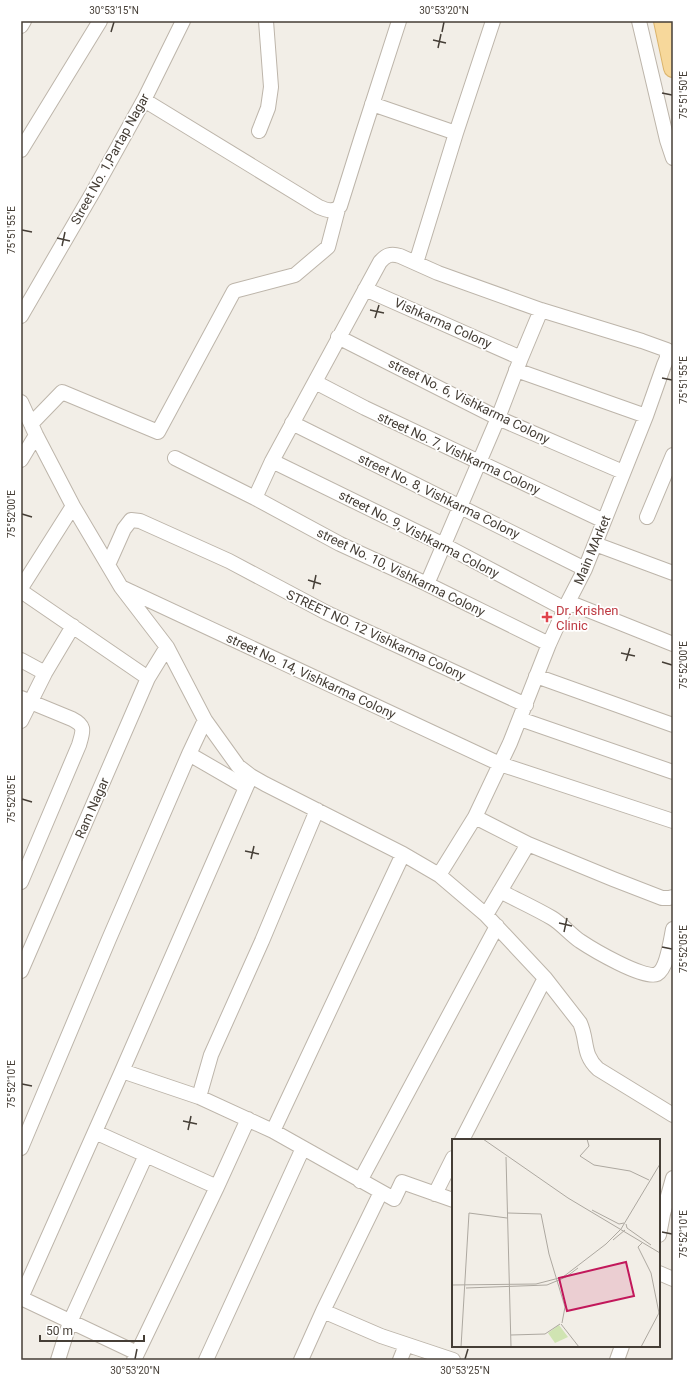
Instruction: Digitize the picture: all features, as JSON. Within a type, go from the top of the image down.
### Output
[{"type":"main road","points":[[663,21],[673,68]]},
{"type":"street","points":[[21,26],[24,21]]},
{"type":"street","points":[[21,150],[100,21]]},
{"type":"street","name":"Street No. 1,Partap Nagar","points":[[21,316],[93,192],[144,100],[183,21]]},
{"type":"street","points":[[259,131],[268,108],[271,87],[266,21]]},
{"type":"street","points":[[21,460],[34,430],[62,392],[158,432],[234,291],[295,275],[328,248],[338,209],[399,21]]},
{"type":"street","points":[[416,263],[456,133],[493,21]]},
{"type":"street","points":[[629,21],[663,144],[672,155]]},
{"type":"street","points":[[639,21],[672,155]]},
{"type":"street","points":[[144,100],[319,207],[327,210],[338,209]]},
{"type":"street","points":[[372,104],[456,133]]},
{"type":"street","points":[[255,498],[272,461],[338,337],[380,262],[386,256],[394,254],[438,273],[541,310],[461,507],[427,584]]},
{"type":"street","name":"Vishkarma Colony","points":[[365,289],[519,364],[646,416]]},
{"type":"street","name":"Main MArket","points":[[439,876],[475,816],[500,764],[526,705],[549,644],[585,569],[646,416],[669,367],[667,350],[541,310]]},
{"type":"street","name":"street No. 6, Vishkarma Colony","points":[[338,337],[498,418],[623,472]]},
{"type":"street","name":"street No. 7, Vishkarma Colony","points":[[315,382],[479,463],[604,521]]},
{"type":"street","points":[[21,402],[73,506],[121,587],[167,647],[205,720],[248,782]]},
{"type":"street","name":"street No. 8, Vishkarma Colony","points":[[292,423],[585,569]]},
{"type":"street","points":[[647,517],[673,455]]},
{"type":"street","name":"street No. 10, Vishkarma Colony","points":[[175,458],[255,498],[340,544],[427,584],[549,644]]},
{"type":"street","name":"street No. 9, Vishkarma Colony","points":[[272,461],[567,605],[673,643]]},
{"type":"street","points":[[21,588],[73,506]]},
{"type":"street","name":"STREET NO. 12 Vishkarma Colony","points":[[108,565],[124,529],[132,520],[140,521],[229,561],[327,613],[526,705]]},
{"type":"street","points":[[595,544],[673,573]]},
{"type":"street","name":"street No. 14, Vishkarma Colony","points":[[121,587],[500,764],[673,821]]},
{"type":"street","points":[[21,591],[148,678]]},
{"type":"street","points":[[21,721],[25,700],[45,673],[73,626]]},
{"type":"street","name":"Ram Nagar","points":[[21,970],[148,678],[167,647]]},
{"type":"street","points":[[21,660],[45,673]]},
{"type":"street","points":[[536,676],[673,725]]},
{"type":"street","points":[[21,882],[79,745],[83,730],[83,727],[79,722],[25,700]]},
{"type":"street","points":[[520,719],[673,772]]},
{"type":"street","points":[[21,1148],[109,939],[205,720]]},
{"type":"street","points":[[189,754],[248,782],[317,810],[403,854],[439,876],[486,915],[545,978],[580,1023],[589,1059],[594,1065],[598,1069],[673,1115]]},
{"type":"street","points":[[248,782],[21,1298],[135,1356],[217,1187],[248,1119]]},
{"type":"street","points":[[199,1097],[212,1055],[317,810]]},
{"type":"street","points":[[475,816],[528,844],[613,880],[662,898],[673,897]]},
{"type":"street","points":[[486,915],[528,844]]},
{"type":"street","points":[[272,1131],[403,854]]},
{"type":"street","points":[[500,891],[553,919],[595,951],[638,972],[652,975],[661,971],[665,964],[672,933]]},
{"type":"street","points":[[360,1181],[497,926]]},
{"type":"street","points":[[463,1139],[545,978]]},
{"type":"street","points":[[122,1071],[199,1097],[248,1119],[394,1199],[402,1182],[452,1200]]},
{"type":"street","points":[[95,1132],[217,1187]]},
{"type":"street","points":[[206,1360],[303,1148]]},
{"type":"street","points":[[58,1360],[70,1322],[146,1155]]},
{"type":"street","points":[[435,1194],[452,1160]]},
{"type":"street","points":[[660,1230],[673,1178]]},
{"type":"street","points":[[301,1360],[323,1311],[381,1192]]},
{"type":"street","points":[[660,1273],[673,1279]]},
{"type":"street","points":[[323,1311],[406,1345],[453,1360]]},
{"type":"street","points":[[400,1360],[406,1345]]},
{"type":"street","points":[[617,1360],[622,1347]]},
{"type":"place","name":"Dr. Krishen Clinic","points":[[547,617]]}]
